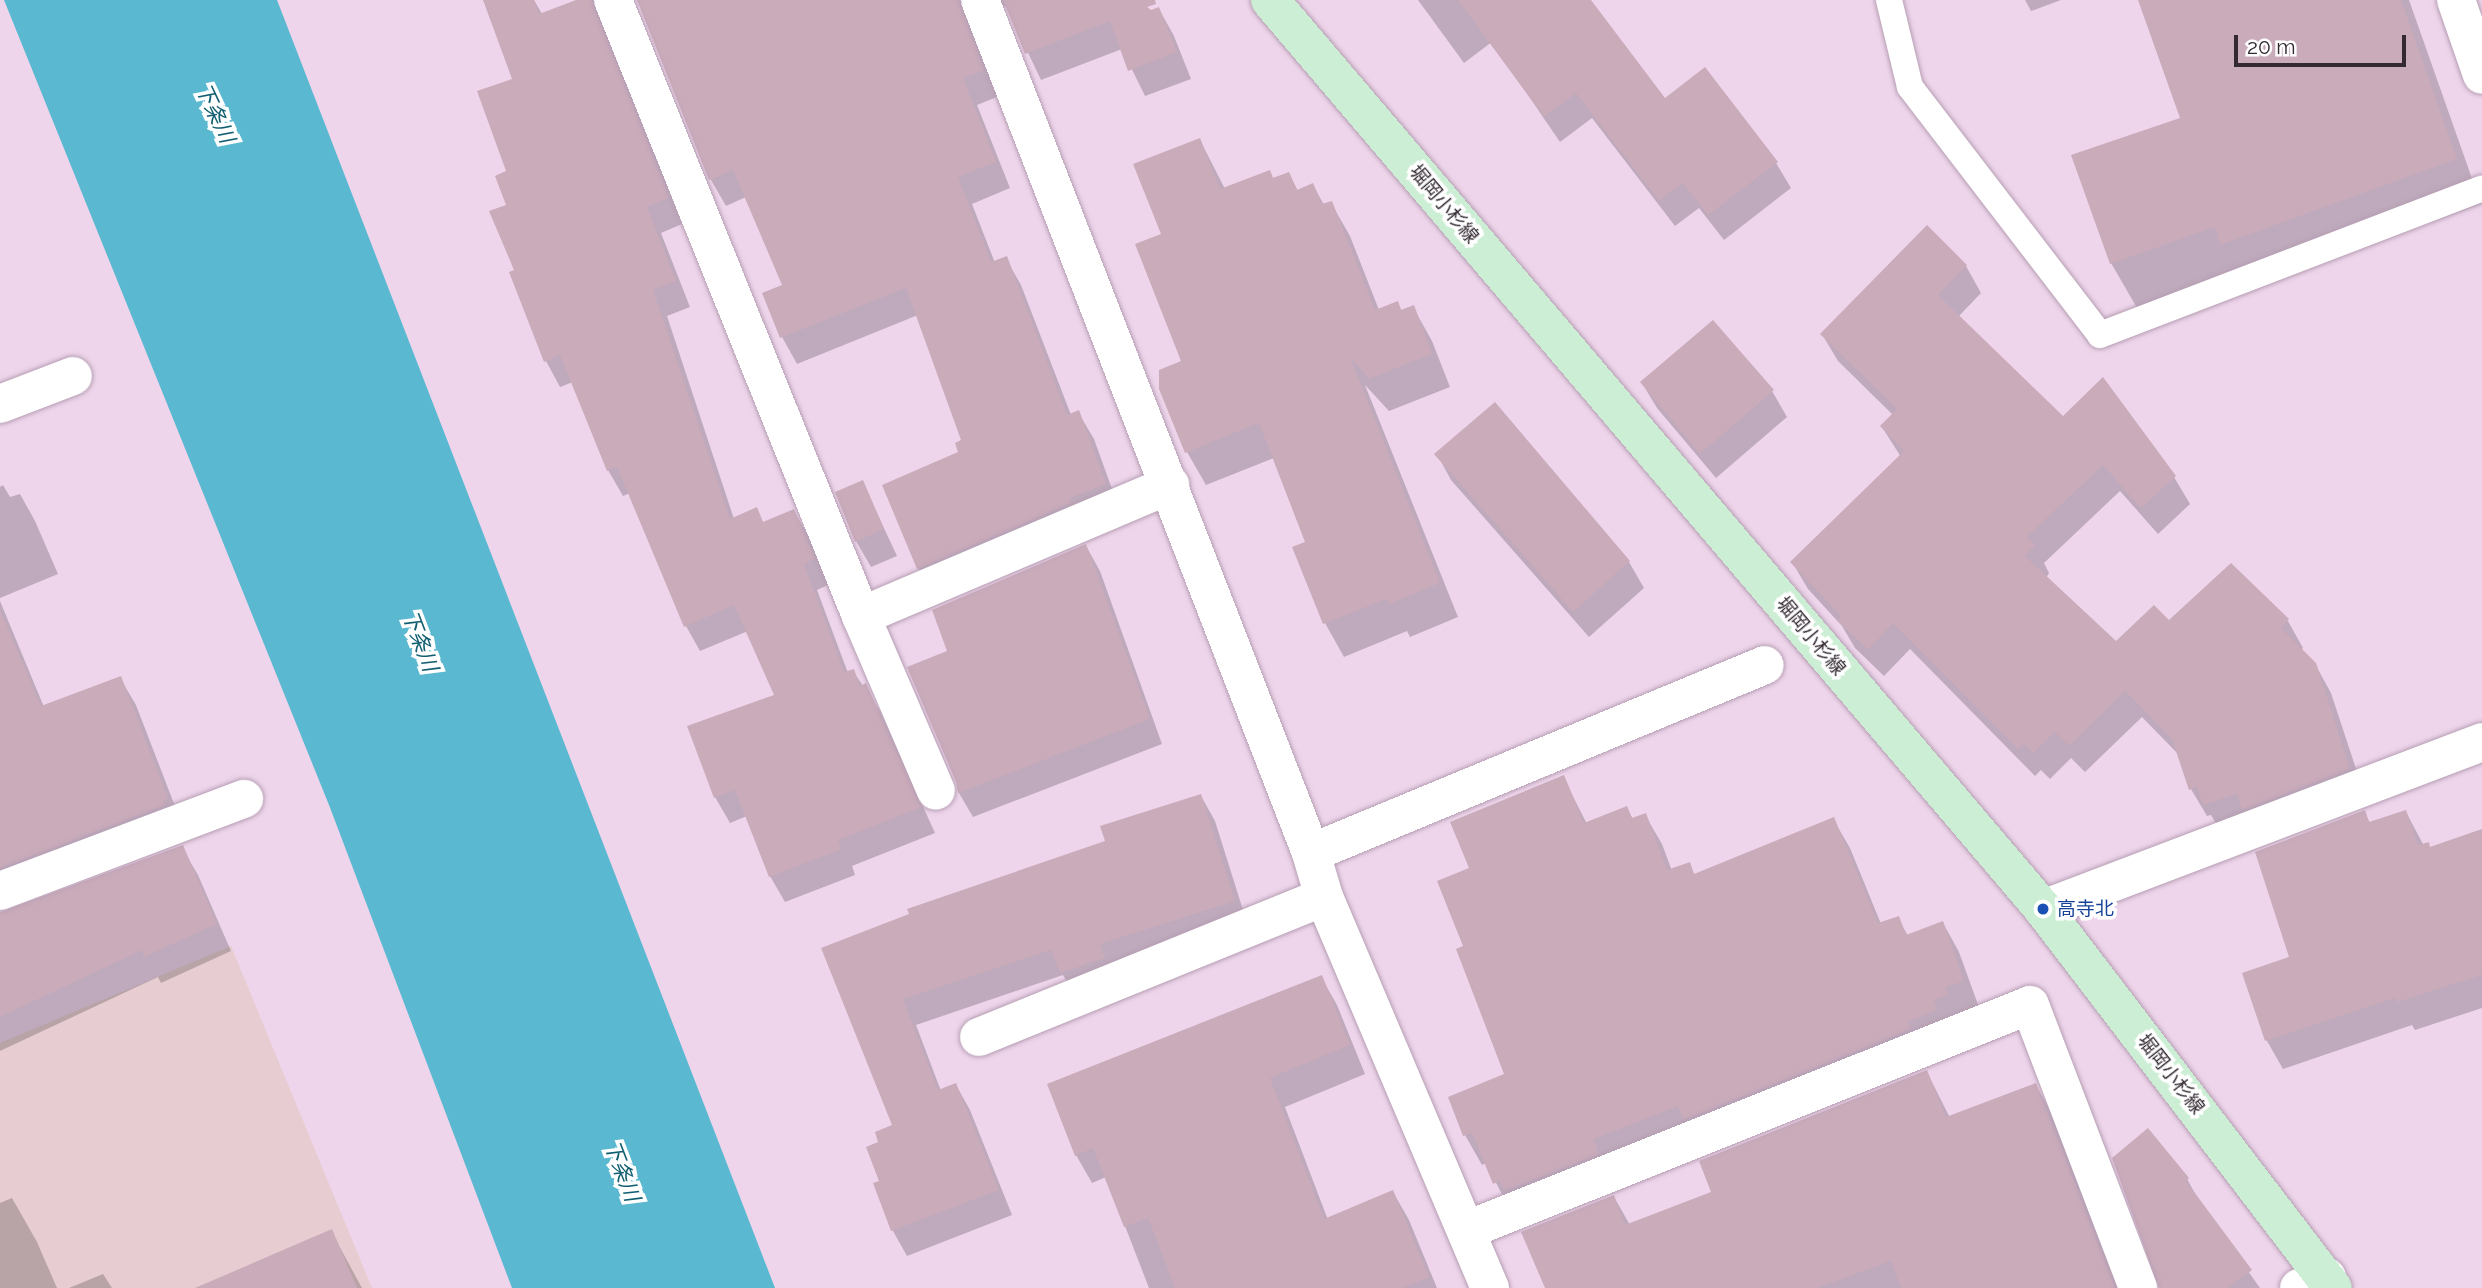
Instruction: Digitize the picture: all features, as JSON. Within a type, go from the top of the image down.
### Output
[{"type":"main road","name":"堀岡小杉線","points":[[1270,0],[2043,909],[2320,1284]]},
{"type":"street","points":[[613,0],[861,617],[936,791]]},
{"type":"street","points":[[980,0],[1170,485],[1311,853],[1324,897],[1490,1288]]},
{"type":"street","points":[[2456,0],[2482,75]]},
{"type":"street","points":[[0,404],[73,376]]},
{"type":"street","points":[[861,617],[1170,485]]},
{"type":"street","points":[[1311,853],[1765,665]]},
{"type":"street","points":[[2043,909],[2482,742]]},
{"type":"street","points":[[0,891],[244,799]]},
{"type":"street","points":[[979,1037],[1324,897]]},
{"type":"street","points":[[1467,1230],[2030,1005],[2138,1288]]},
{"type":"lane","points":[[1889,0],[1910,87],[2100,335],[2482,188]]},
{"type":"shaded area","points":[[231,946],[372,1288],[0,1288],[0,1043]]},
{"type":"water","name":"下条川","points":[[4,0],[277,0],[775,1288],[512,1288],[329,805]]},
{"type":"building","points":[[483,0],[534,0],[539,14],[576,0],[592,0],[669,198],[647,207],[676,281],[653,290],[730,519],[757,507],[763,522],[794,509],[815,559],[804,564],[844,672],[854,669],[860,686],[866,683],[922,807],[838,840],[842,849],[769,877],[735,790],[714,798],[687,726],[774,695],[734,605],[684,627],[617,467],[607,471],[560,355],[544,362],[509,272],[514,270],[489,211],[506,205],[495,176],[506,171],[477,91],[512,79]]},
{"type":"building","points":[[637,0],[959,0],[984,70],[963,78],[996,162],[958,177],[991,262],[1007,256],[1067,415],[1079,410],[1106,484],[1070,498],[1071,503],[917,569],[882,485],[958,452],[955,443],[961,440],[906,288],[780,338],[762,293],[782,285],[733,170],[709,180]]},
{"type":"building","points":[[1003,0],[1155,0],[1156,4],[1147,7],[1151,10],[1159,7],[1177,52],[1128,71],[1110,21],[1025,54]]},
{"type":"building","points":[[1458,0],[1591,0],[1665,98],[1705,67],[1778,162],[1708,215],[1683,183],[1659,201],[1576,93],[1544,117]]},
{"type":"building","points":[[2138,0],[2401,0],[2457,159],[2220,245],[2215,227],[2110,264],[2071,155],[2180,118]]},
{"type":"building","points":[[1200,138],[1220,189],[1270,170],[1273,178],[1289,172],[1297,190],[1313,183],[1322,204],[1332,201],[1375,310],[1398,301],[1401,310],[1414,305],[1432,354],[1369,379],[1350,357],[1440,583],[1389,604],[1386,599],[1323,624],[1292,547],[1305,542],[1259,423],[1185,453],[1159,389],[1159,370],[1181,361],[1135,244],[1161,234],[1133,164]]},
{"type":"building","points":[[1927,225],[1967,265],[1938,295],[2063,416],[2103,377],[2176,476],[2141,508],[2103,465],[2027,537],[2035,545],[2025,556],[2116,641],[2154,605],[2169,620],[2231,563],[2289,619],[2281,628],[2316,663],[2350,769],[2242,810],[2237,794],[2203,805],[2197,787],[2189,790],[2172,739],[2125,691],[2069,746],[2055,732],[2033,753],[2024,744],[2018,749],[1893,623],[1868,650],[1837,620],[1841,616],[1790,562],[1904,451],[1880,426],[1897,409],[1820,334]]},
{"type":"building","points":[[1713,320],[1774,390],[1700,454],[1640,382]]},
{"type":"building","points":[[1495,402],[1630,561],[1573,612],[1434,454]]},
{"type":"building","points":[[863,480],[884,529],[855,542],[835,492]]},
{"type":"building","points":[[1086,544],[1150,719],[958,793],[956,782],[907,667],[947,651],[932,610]]},
{"type":"building","points":[[0,610],[41,706],[121,676],[168,799],[163,801],[165,805],[0,868]]},
{"type":"building","points":[[1564,775],[1584,823],[1627,806],[1632,818],[1646,813],[1667,870],[1690,862],[1694,874],[1834,817],[1878,923],[1899,916],[1906,935],[1943,921],[1964,981],[1946,987],[1948,995],[1934,1000],[1937,1010],[1908,1022],[1911,1029],[1683,1120],[1678,1106],[1594,1139],[1599,1154],[1504,1191],[1500,1181],[1493,1184],[1472,1133],[1463,1136],[1448,1097],[1504,1074],[1456,949],[1463,946],[1437,881],[1469,868],[1450,822]]},
{"type":"building","points":[[1201,794],[1235,901],[1100,944],[1105,958],[1060,973],[1051,950],[903,999],[938,1090],[956,1083],[999,1190],[891,1231],[873,1183],[879,1181],[866,1147],[878,1142],[875,1132],[892,1125],[821,948],[909,914],[907,909],[1105,841],[1100,826]]},
{"type":"building","points":[[2365,810],[2369,822],[2406,810],[2418,845],[2429,842],[2430,847],[2482,829],[2482,975],[2397,1002],[2395,998],[2265,1041],[2242,973],[2289,957],[2255,852]]},
{"type":"building","points":[[183,845],[217,924],[144,957],[142,950],[0,1017],[0,912]]},
{"type":"building","points":[[1322,975],[1350,1045],[1270,1078],[1324,1219],[1393,1190],[1429,1277],[1403,1288],[1175,1288],[1148,1218],[1124,1227],[1093,1148],[1075,1156],[1047,1084]]},
{"type":"building","points":[[1927,1070],[1946,1117],[2036,1083],[2115,1288],[1901,1288],[1891,1261],[1817,1288],[1545,1288],[1521,1232],[1614,1195],[1625,1225],[1711,1192],[1699,1161]]},
{"type":"building","points":[[2148,1128],[2189,1178],[2186,1181],[2252,1270],[2228,1288],[2159,1288],[2112,1158]]},
{"type":"building","points":[[332,1229],[357,1288],[195,1288]]},
{"type":"place","name":"高寺北","points":[[2043,909]]}]
